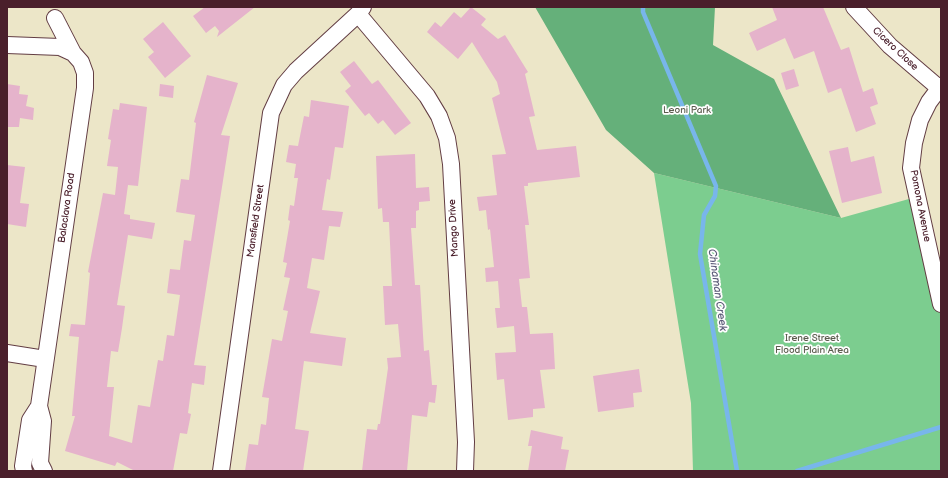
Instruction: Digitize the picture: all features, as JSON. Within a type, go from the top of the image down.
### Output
[{"type":"street","name":"Cicero Close","points":[[854,7],[890,46],[940,87]]},
{"type":"street","name":"Mansfield Street","points":[[222,471],[271,113],[284,85],[296,71],[361,10]]},
{"type":"street","name":"Mango Drive","points":[[361,10],[427,96],[439,116],[447,138],[451,164],[465,426],[464,471]]},
{"type":"street","name":"Balaclava Road","points":[[44,471],[40,463],[43,421],[39,406],[85,88],[84,73],[81,62],[73,53],[56,18]]},
{"type":"street","points":[[7,45],[60,47],[73,53]]},
{"type":"street","name":"Pomona Avenue","points":[[940,87],[929,102],[920,120],[914,143],[911,168],[941,304]]},
{"type":"street","points":[[7,353],[45,359]]},
{"type":"street","name":"Balaclava Road","points":[[24,471],[23,466],[30,420],[39,406]]},
{"type":"green space","name":"Leoni Park","points":[[535,7],[715,7],[713,45],[774,79],[841,218],[654,173],[606,130]]},
{"type":"green space","name":"Irene Street Flood Plain Area","points":[[654,173],[841,218],[916,197],[941,303],[941,471],[693,471],[691,403]]},
{"type":"building","points":[[205,7],[255,7],[217,37],[219,31],[215,26],[206,33],[193,16]]},
{"type":"building","points":[[471,7],[486,19],[481,25],[498,39],[505,35],[528,72],[525,74],[535,116],[529,117],[537,150],[576,146],[580,177],[528,183],[528,186],[524,186],[529,225],[525,225],[530,278],[519,279],[522,307],[527,307],[530,334],[553,333],[555,369],[540,370],[545,408],[533,409],[533,417],[508,420],[504,379],[497,380],[495,353],[516,352],[514,326],[497,328],[495,308],[500,308],[498,281],[486,282],[485,268],[494,267],[490,229],[488,230],[486,210],[479,211],[477,197],[497,195],[492,155],[506,154],[492,98],[500,94],[497,82],[472,42],[458,59],[427,32],[435,22],[441,27],[454,12],[461,18]]},
{"type":"building","points":[[772,7],[823,7],[841,50],[849,47],[863,92],[873,88],[878,104],[870,107],[876,124],[856,132],[841,88],[828,93],[814,51],[794,59],[785,38],[757,51],[749,33],[777,20]]},
{"type":"building","points":[[163,22],[191,56],[165,78],[148,57],[154,52],[143,39]]},
{"type":"building","points":[[354,61],[372,84],[378,80],[411,123],[395,135],[383,120],[378,124],[369,113],[365,116],[345,91],[351,86],[340,72]]},
{"type":"building","points":[[794,69],[799,86],[786,90],[781,73]]},
{"type":"building","points":[[207,75],[238,83],[221,135],[230,136],[194,365],[206,366],[204,385],[192,383],[188,413],[191,414],[187,434],[180,433],[173,471],[135,471],[117,462],[115,466],[65,451],[75,416],[72,416],[79,337],[69,336],[71,324],[85,325],[90,273],[88,272],[103,193],[115,195],[118,167],[107,166],[111,140],[108,139],[113,109],[119,110],[120,103],[147,107],[138,186],[128,185],[124,214],[130,215],[130,219],[155,223],[152,239],[128,235],[117,305],[125,306],[122,328],[118,352],[111,351],[107,387],[114,387],[109,436],[132,443],[138,405],[150,407],[158,360],[163,361],[167,335],[174,336],[180,295],[167,293],[170,269],[180,270],[184,240],[191,241],[195,215],[176,212],[181,179],[189,180],[196,123],[194,122]]},
{"type":"building","points":[[7,84],[20,86],[19,94],[28,95],[26,106],[34,108],[33,120],[20,118],[19,127],[7,127]]},
{"type":"building","points":[[160,84],[174,86],[173,98],[159,96]]},
{"type":"building","points":[[311,100],[349,106],[343,148],[335,147],[330,180],[327,179],[322,210],[343,212],[340,227],[329,226],[324,260],[312,258],[307,288],[320,291],[310,333],[346,338],[342,366],[304,361],[295,429],[309,431],[303,471],[245,471],[249,444],[258,445],[261,424],[266,425],[269,398],[262,397],[272,339],[282,341],[288,311],[283,310],[290,278],[284,277],[287,263],[283,262],[290,221],[288,220],[290,205],[294,206],[298,178],[294,178],[296,164],[286,162],[289,145],[298,146],[304,116],[309,117]]},
{"type":"building","points":[[848,147],[851,162],[874,156],[882,193],[842,203],[829,151]]},
{"type":"building","points":[[415,154],[416,188],[429,187],[430,201],[419,202],[419,210],[416,211],[416,228],[411,228],[415,285],[420,285],[424,351],[429,350],[432,385],[437,385],[435,403],[429,402],[427,417],[412,415],[407,471],[362,471],[367,429],[377,430],[378,424],[380,424],[388,368],[387,358],[401,357],[398,324],[385,325],[383,286],[392,286],[389,222],[383,222],[382,208],[378,209],[376,156]]},
{"type":"building","points":[[7,165],[25,167],[20,203],[29,204],[26,227],[7,224]]},
{"type":"building","points":[[639,369],[642,392],[633,393],[634,407],[598,412],[593,376]]},
{"type":"building","points":[[531,430],[563,437],[561,449],[569,450],[565,471],[528,471],[532,446],[528,446]]},
{"type":"waterway","name":"Chinaman Creek","points":[[643,7],[643,12],[716,186],[715,196],[704,215],[700,254],[737,471]]},
{"type":"waterway","points":[[797,471],[941,427]]}]
